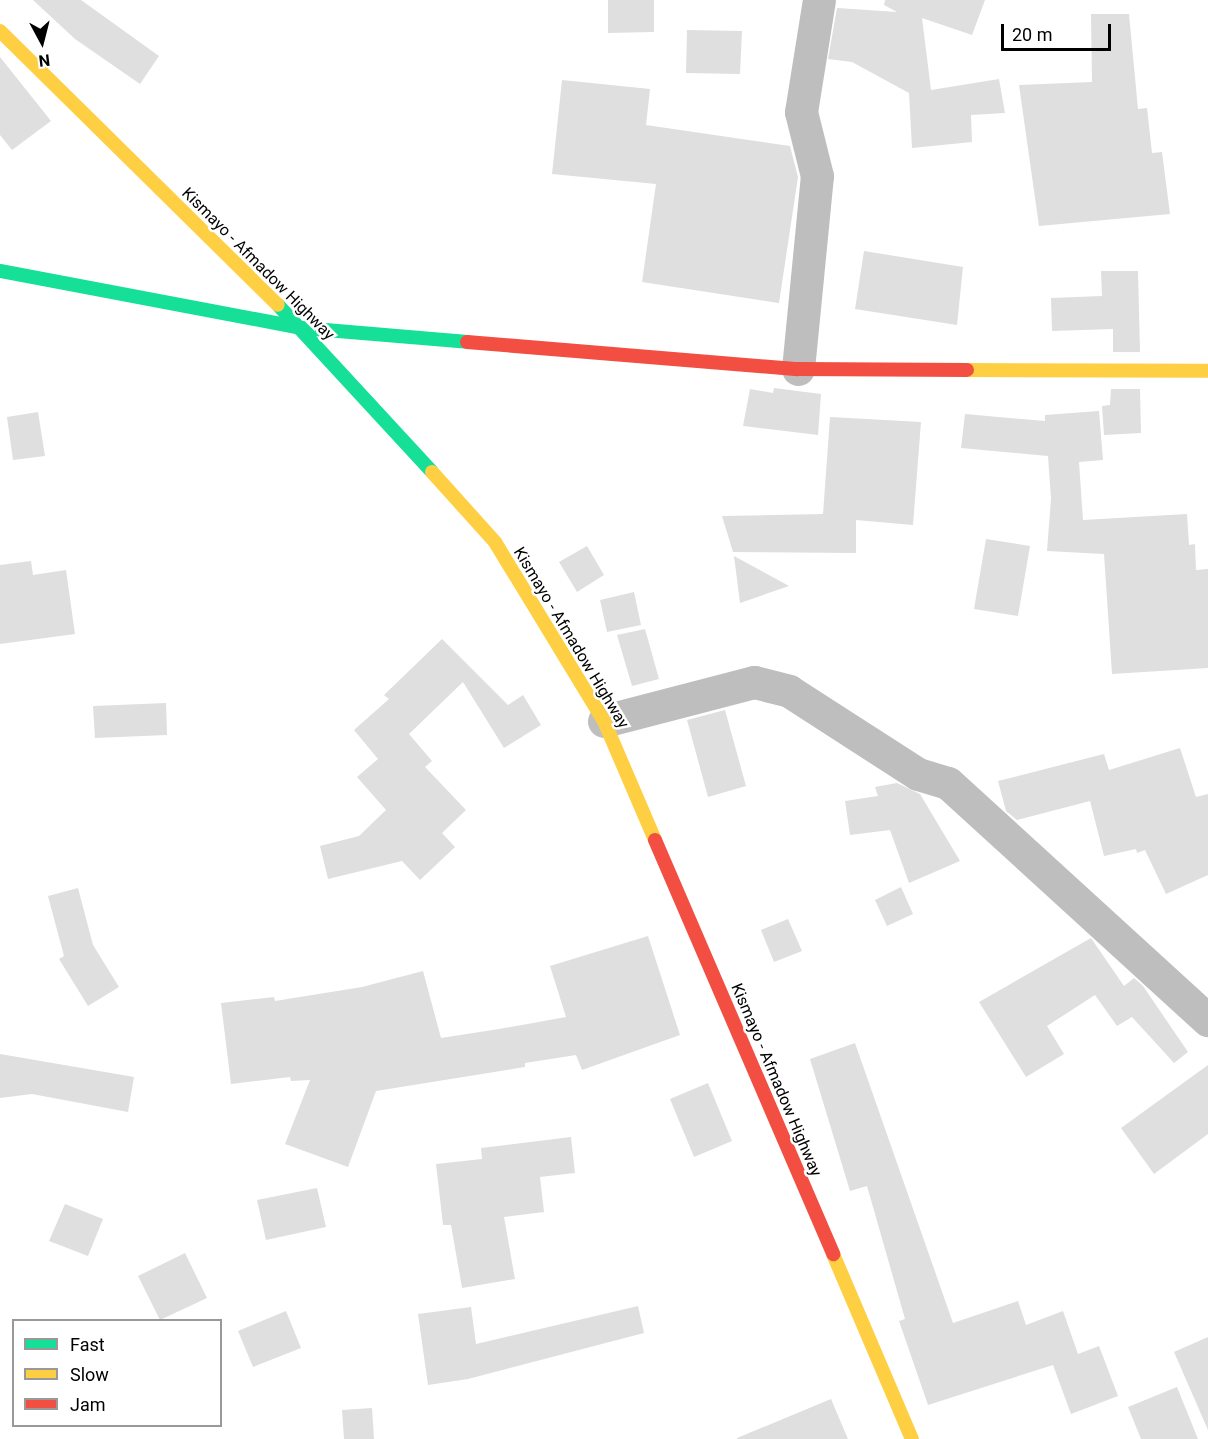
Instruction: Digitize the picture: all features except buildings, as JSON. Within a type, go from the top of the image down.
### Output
[{"type":"main road","name":"Kismayo - Afmadow Highway","points":[[0,31],[302,328],[495,542],[604,721],[912,1439]]},
{"type":"main road","points":[[0,271],[302,328],[798,369],[1208,371]]},
{"type":"street","points":[[798,369],[817,176],[801,112],[819,0]]},
{"type":"street","points":[[604,721],[754,682],[789,691],[918,774],[948,783],[1208,1020]]},
{"type":"traffic: fast","points":[[0,271],[302,328],[467,342]]},
{"type":"traffic: fast","points":[[278,305],[432,472]]},
{"type":"traffic: slow","points":[[0,31],[278,305]]},
{"type":"traffic: slow","points":[[967,370],[1208,371]]},
{"type":"traffic: slow","points":[[432,472],[495,542],[604,721],[655,840]]},
{"type":"traffic: slow","points":[[833,1254],[912,1439]]},
{"type":"traffic: jam","points":[[467,342],[798,369],[967,370]]},
{"type":"traffic: jam","points":[[655,840],[833,1254]]}]
